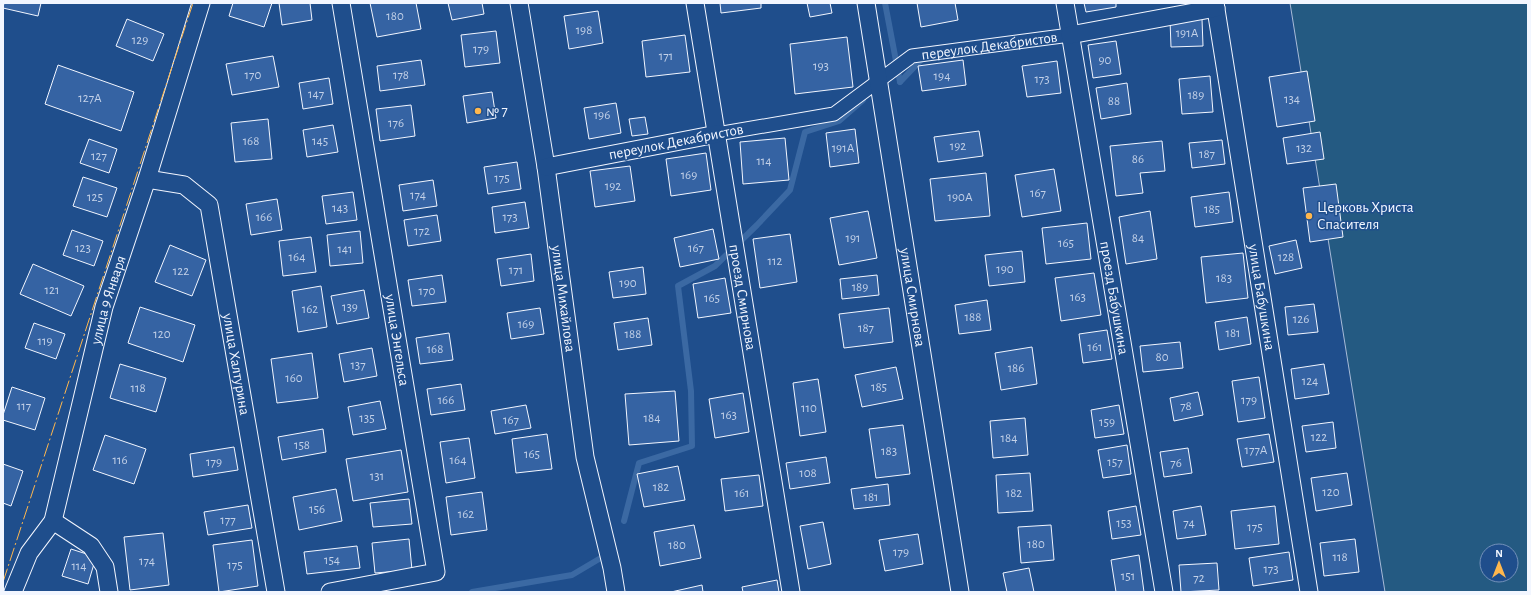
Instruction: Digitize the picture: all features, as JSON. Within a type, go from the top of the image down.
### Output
[{"type":"street","name":"улица 9 Января","points":[[13,592],[29,552],[53,521],[104,307],[147,179],[201,3]]},
{"type":"street","name":"улица Энгельса","points":[[330,592],[436,572],[341,3]]},
{"type":"street","name":"улица Михайлова","points":[[519,3],[546,167],[585,457],[612,568],[616,592]]},
{"type":"street","name":"проезд Смирнова","points":[[695,3],[791,592]]},
{"type":"street","name":"улица Смирнова","points":[[866,3],[960,592]]},
{"type":"street","name":"проезд Бабушкина","points":[[1065,3],[1164,592]]},
{"type":"street","name":"переулок Декабристов","points":[[546,167],[717,134],[834,114],[912,56],[1070,35],[1215,6]]},
{"type":"street","name":"улица Бабушкина","points":[[1215,6],[1309,592]]},
{"type":"street","name":"улица Халтурина","points":[[147,179],[184,185],[209,205],[276,592]]},
{"type":"street","points":[[53,521],[91,546],[105,567],[109,592]]},
{"type":"shaded area","points":[[1290,3],[1528,3],[1528,592],[1385,592]]},
{"type":"building","points":[[4,3],[41,3],[38,16],[3,8]]},
{"type":"building","points":[[233,3],[272,3],[264,27],[229,16]]},
{"type":"building","points":[[279,3],[310,3],[312,20],[282,25]]},
{"type":"building","points":[[370,3],[416,3],[421,29],[377,37]]},
{"type":"building","points":[[448,3],[482,3],[484,14],[452,20]]},
{"type":"building","points":[[720,3],[761,3],[761,8],[721,13]]},
{"type":"building","points":[[807,3],[830,3],[832,13],[810,17]]},
{"type":"building","points":[[917,3],[955,3],[958,20],[921,27]]},
{"type":"building","points":[[1084,3],[1116,3],[1116,7],[1086,12]]},
{"type":"building","points":[[598,11],[603,43],[569,49],[564,16]]},
{"type":"building","points":[[127,19],[164,34],[153,61],[116,46]]},
{"type":"building","points":[[1202,19],[1203,46],[1171,47],[1170,20]]},
{"type":"building","points":[[496,31],[500,63],[465,67],[461,35]]},
{"type":"building","points":[[685,35],[690,72],[646,77],[642,41]]},
{"type":"building","points":[[847,37],[853,87],[795,94],[790,44]]},
{"type":"building","points":[[1116,41],[1121,74],[1093,78],[1088,45]]},
{"type":"building","points":[[273,56],[279,87],[232,95],[226,64]]},
{"type":"building","points":[[421,60],[425,85],[380,91],[377,66]]},
{"type":"building","points":[[963,60],[966,85],[922,91],[918,66]]},
{"type":"building","points":[[1057,61],[1061,93],[1027,97],[1022,66]]},
{"type":"building","points":[[58,65],[134,92],[121,131],[45,104]]},
{"type":"building","points":[[1307,71],[1315,121],[1277,127],[1269,77]]},
{"type":"building","points":[[1210,76],[1213,112],[1182,114],[1179,79]]},
{"type":"building","points":[[329,78],[333,104],[303,109],[299,83]]},
{"type":"building","points":[[1127,83],[1131,114],[1101,119],[1096,88]]},
{"type":"building","points":[[492,92],[496,118],[467,123],[463,96]]},
{"type":"building","points":[[616,103],[621,133],[589,139],[584,108]]},
{"type":"building","points":[[411,105],[415,136],[380,141],[376,109]]},
{"type":"building","points":[[645,117],[648,134],[632,136],[629,119]]},
{"type":"building","points":[[268,119],[272,159],[235,162],[231,123]]},
{"type":"building","points":[[333,125],[338,152],[307,157],[303,130]]},
{"type":"building","points":[[855,129],[859,163],[830,167],[826,133]]},
{"type":"building","points":[[979,131],[983,156],[938,162],[934,137]]},
{"type":"building","points":[[1320,132],[1324,159],[1287,164],[1283,138]]},
{"type":"building","points":[[785,138],[789,180],[743,184],[740,142]]},
{"type":"building","points":[[89,139],[117,149],[109,173],[80,163]]},
{"type":"building","points":[[1222,140],[1225,164],[1192,168],[1189,143]]},
{"type":"building","points":[[1162,141],[1165,171],[1140,173],[1143,193],[1116,196],[1110,146]]},
{"type":"building","points":[[706,153],[711,190],[671,196],[666,159]]},
{"type":"building","points":[[517,162],[521,189],[488,194],[484,167]]},
{"type":"building","points":[[630,166],[635,201],[595,207],[590,171]]},
{"type":"building","points":[[1054,169],[1061,211],[1022,217],[1015,175]]},
{"type":"building","points":[[986,173],[990,216],[935,221],[930,179]]},
{"type":"building","points":[[83,177],[117,188],[107,217],[73,206]]},
{"type":"building","points":[[433,180],[437,206],[403,211],[399,185]]},
{"type":"building","points":[[1336,184],[1343,237],[1310,242],[1303,188]]},
{"type":"building","points":[[353,192],[357,220],[326,224],[322,196]]},
{"type":"building","points":[[1229,192],[1233,222],[1195,227],[1191,197]]},
{"type":"building","points":[[277,199],[282,230],[251,235],[246,204]]},
{"type":"building","points":[[525,202],[529,228],[495,233],[492,207]]},
{"type":"building","points":[[868,211],[877,258],[839,265],[830,218]]},
{"type":"building","points":[[1150,211],[1157,259],[1126,264],[1119,217]]},
{"type":"building","points":[[437,215],[441,241],[408,246],[404,220]]},
{"type":"building","points":[[1087,223],[1091,259],[1046,264],[1042,228]]},
{"type":"building","points":[[713,229],[719,259],[680,267],[674,238]]},
{"type":"building","points":[[72,230],[103,241],[94,266],[63,255]]},
{"type":"building","points":[[360,231],[363,263],[330,266],[327,235]]},
{"type":"building","points":[[790,234],[797,282],[760,288],[753,239]]},
{"type":"building","points":[[311,237],[316,272],[283,276],[279,241]]},
{"type":"building","points":[[1296,240],[1302,268],[1275,274],[1269,246]]},
{"type":"building","points":[[170,245],[206,260],[192,296],[155,282]]},
{"type":"building","points":[[1022,251],[1025,282],[989,286],[985,255]]},
{"type":"building","points":[[1243,253],[1248,298],[1206,303],[1201,257]]},
{"type":"building","points":[[531,254],[534,281],[501,286],[497,259]]},
{"type":"building","points":[[33,264],[84,286],[71,316],[20,294]]},
{"type":"building","points":[[643,267],[646,294],[613,298],[609,272]]},
{"type":"building","points":[[1094,273],[1101,315],[1061,321],[1055,278]]},
{"type":"building","points":[[442,275],[446,302],[412,306],[408,280]]},
{"type":"building","points":[[877,275],[879,295],[842,299],[840,279]]},
{"type":"building","points":[[725,278],[731,313],[698,318],[693,284]]},
{"type":"building","points":[[321,286],[327,327],[298,332],[292,291]]},
{"type":"building","points":[[364,290],[369,318],[337,324],[331,296]]},
{"type":"building","points":[[987,300],[991,330],[959,334],[955,305]]},
{"type":"building","points":[[1314,304],[1318,332],[1288,335],[1285,307]]},
{"type":"building","points":[[140,307],[195,325],[183,362],[128,343]]},
{"type":"building","points":[[540,308],[544,334],[511,339],[507,313]]},
{"type":"building","points":[[889,308],[893,342],[844,348],[839,314]]},
{"type":"building","points":[[1247,317],[1251,344],[1219,350],[1215,322]]},
{"type":"building","points":[[648,318],[652,345],[618,350],[614,323]]},
{"type":"building","points":[[34,323],[65,334],[56,359],[25,348]]},
{"type":"building","points":[[1107,330],[1112,359],[1083,363],[1079,334]]},
{"type":"building","points":[[449,333],[453,360],[420,364],[416,338]]},
{"type":"building","points":[[1180,342],[1183,368],[1143,372],[1140,346]]},
{"type":"building","points":[[1032,347],[1037,384],[1001,390],[995,353]]},
{"type":"building","points":[[372,348],[377,376],[344,382],[339,354]]},
{"type":"building","points":[[312,353],[318,398],[277,403],[271,359]]},
{"type":"building","points":[[120,364],[166,378],[156,412],[110,398]]},
{"type":"building","points":[[1324,364],[1329,394],[1295,399],[1291,369]]},
{"type":"building","points":[[896,367],[903,399],[862,407],[855,375]]},
{"type":"building","points":[[1259,377],[1265,418],[1238,422],[1232,381]]},
{"type":"building","points":[[818,379],[826,432],[800,436],[793,383]]},
{"type":"building","points":[[461,384],[465,410],[431,415],[427,389]]},
{"type":"building","points":[[12,387],[45,398],[35,430],[3,420],[3,415]]},
{"type":"building","points":[[675,391],[679,441],[629,445],[625,394]]},
{"type":"building","points":[[1198,392],[1203,415],[1174,421],[1170,398]]},
{"type":"building","points":[[743,393],[749,432],[715,438],[709,399]]},
{"type":"building","points":[[380,401],[386,429],[353,435],[348,407]]},
{"type":"building","points":[[526,405],[531,428],[495,434],[491,411]]},
{"type":"building","points":[[1119,405],[1124,434],[1095,438],[1091,410]]},
{"type":"building","points":[[1025,418],[1028,455],[993,458],[990,421]]},
{"type":"building","points":[[1333,422],[1336,448],[1306,452],[1302,426]]},
{"type":"building","points":[[903,425],[910,474],[876,478],[869,429]]},
{"type":"building","points":[[323,429],[326,452],[282,460],[278,437]]},
{"type":"building","points":[[547,434],[552,469],[516,473],[512,439]]},
{"type":"building","points":[[1269,434],[1274,462],[1242,467],[1237,439]]},
{"type":"building","points":[[105,435],[146,449],[134,484],[93,470]]},
{"type":"building","points":[[469,438],[475,478],[446,483],[440,442]]},
{"type":"building","points":[[1127,445],[1131,474],[1103,478],[1098,450]]},
{"type":"building","points":[[234,447],[238,470],[193,477],[190,454]]},
{"type":"building","points":[[1188,448],[1192,473],[1164,477],[1160,452]]},
{"type":"building","points":[[401,450],[408,492],[353,501],[346,459]]},
{"type":"building","points":[[826,457],[830,483],[790,489],[786,463]]},
{"type":"building","points":[[3,464],[23,471],[11,506],[3,503]]},
{"type":"building","points":[[678,466],[685,500],[644,507],[637,474]]},
{"type":"building","points":[[1030,473],[1033,511],[998,513],[996,475]]},
{"type":"building","points":[[1347,473],[1352,505],[1316,511],[1311,478]]},
{"type":"building","points":[[759,475],[763,506],[725,511],[721,479]]},
{"type":"building","points":[[888,484],[890,505],[854,509],[851,489]]},
{"type":"building","points":[[336,489],[342,521],[299,530],[293,497]]},
{"type":"building","points":[[482,492],[487,530],[451,535],[446,497]]},
{"type":"building","points":[[409,499],[412,524],[373,527],[370,503]]},
{"type":"building","points":[[248,505],[252,528],[208,535],[204,512]]},
{"type":"building","points":[[1136,506],[1141,535],[1112,539],[1108,511]]},
{"type":"building","points":[[1201,506],[1206,535],[1177,539],[1173,511]]},
{"type":"building","points":[[1275,506],[1279,544],[1235,549],[1231,511]]},
{"type":"building","points":[[823,522],[831,564],[808,569],[800,526]]},
{"type":"building","points":[[694,525],[701,558],[660,566],[654,532]]},
{"type":"building","points":[[1051,525],[1054,560],[1021,563],[1018,527]]},
{"type":"building","points":[[163,533],[169,585],[130,590],[124,537]]},
{"type":"building","points":[[918,534],[923,564],[885,571],[879,540]]},
{"type":"building","points":[[409,539],[412,570],[375,573],[372,543]]},
{"type":"building","points":[[1355,539],[1359,572],[1324,576],[1320,543]]},
{"type":"building","points":[[252,540],[258,586],[219,592],[213,545]]},
{"type":"building","points":[[357,546],[360,568],[307,574],[304,552]]},
{"type":"building","points":[[71,549],[96,557],[88,584],[62,576]]},
{"type":"building","points":[[1289,552],[1293,580],[1253,586],[1249,558]]},
{"type":"building","points":[[1139,555],[1144,592],[1116,592],[1111,560]]},
{"type":"building","points":[[1217,563],[1219,590],[1181,592],[1179,565]]},
{"type":"building","points":[[1029,568],[1034,592],[1007,592],[1003,573]]},
{"type":"building","points":[[777,580],[779,592],[743,592],[742,587]]},
{"type":"building","points":[[702,585],[703,592],[671,592]]},
{"type":"waterway","points":[[885,3],[900,82]]},
{"type":"waterway","points":[[900,82],[923,58]]},
{"type":"waterway","points":[[624,521],[639,463],[692,446],[691,391],[678,286],[715,266],[790,190],[805,132],[839,121],[863,100]]},
{"type":"waterway","points":[[472,592],[572,575],[599,559]]},
{"type":"power","points":[[3,582],[193,3]]},
{"type":"place","name":"№ 7","points":[[478,111]]},
{"type":"place","name":"Церковь Христа Спасителя","points":[[1309,216]]}]
